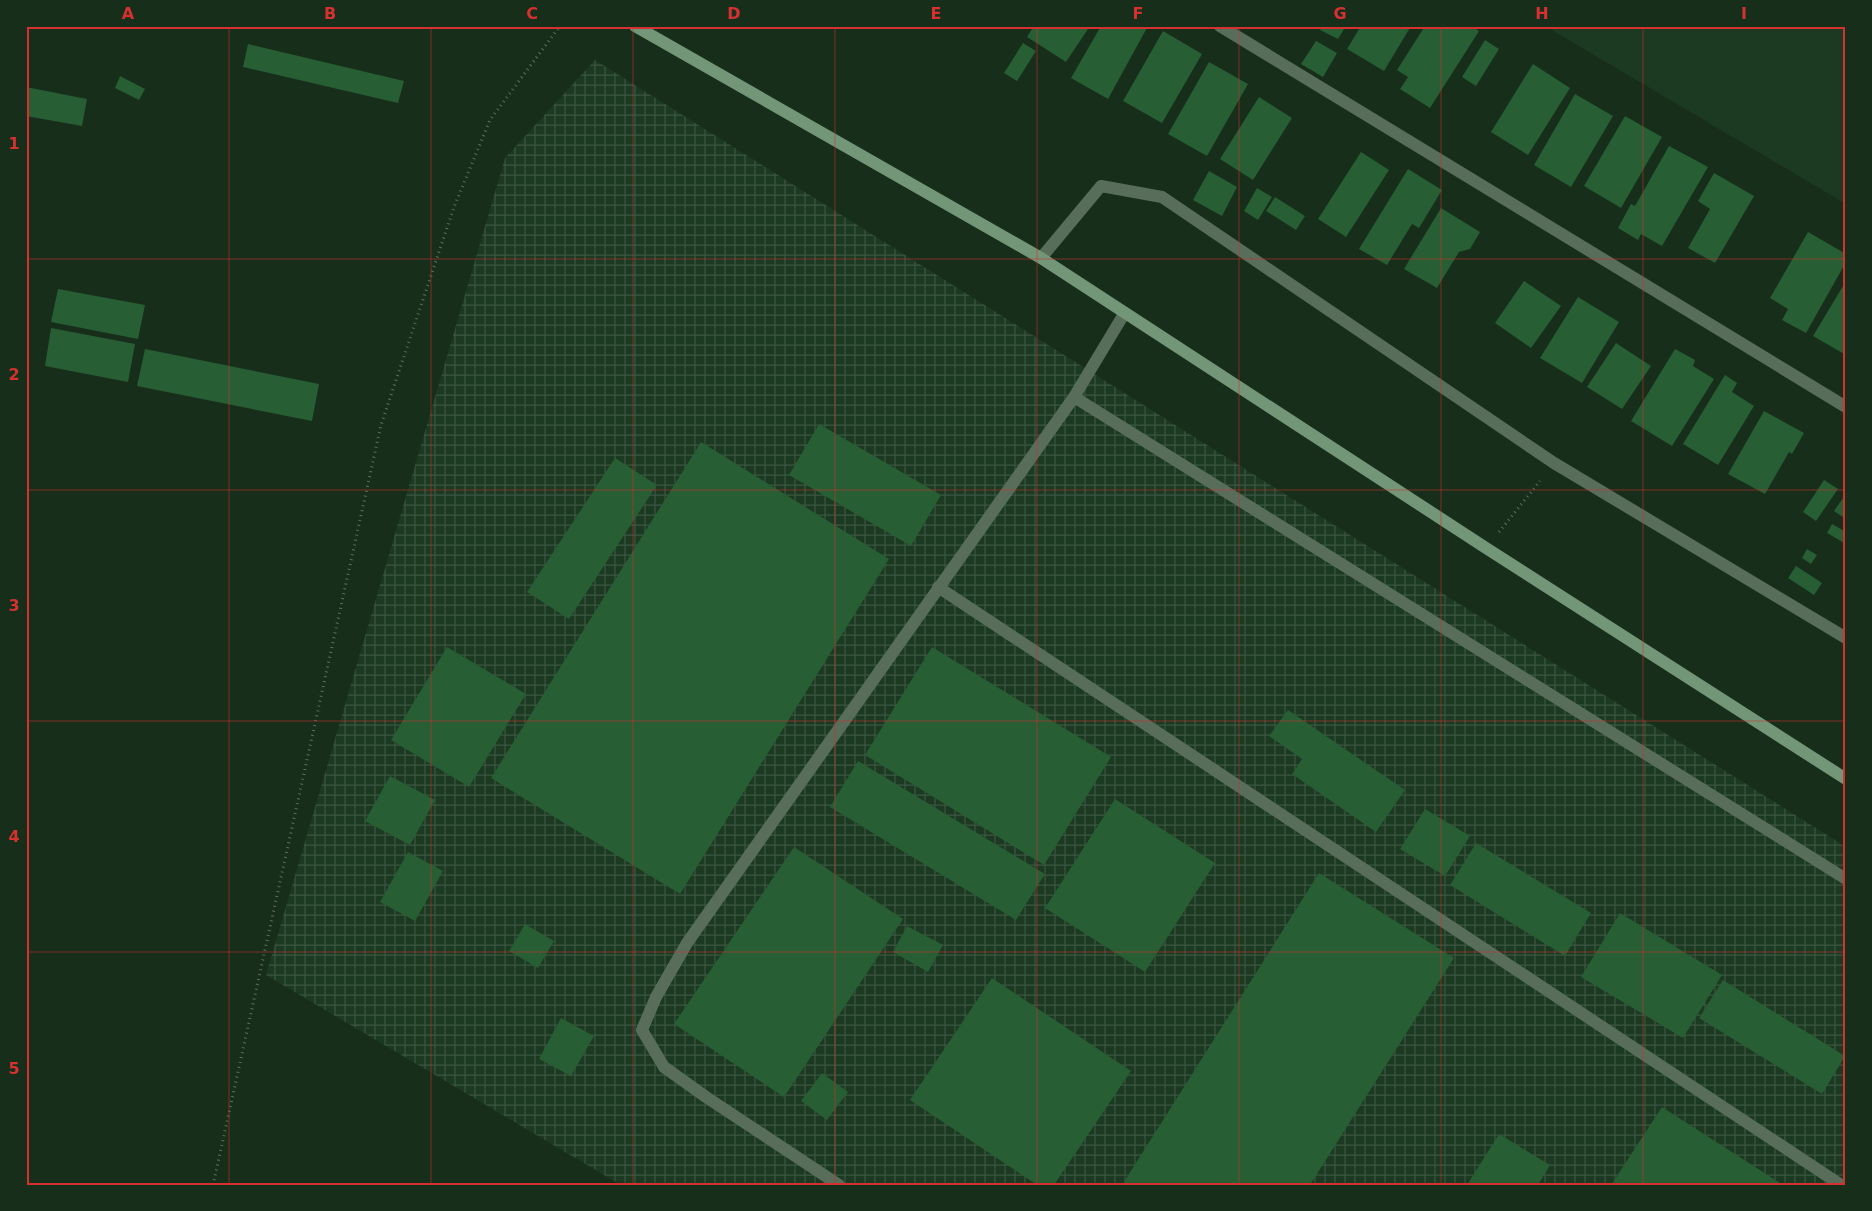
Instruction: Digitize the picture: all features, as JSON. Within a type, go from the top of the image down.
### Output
[{"type":"main road","points":[[635,26],[1040,258],[1846,779]]},
{"type":"street","points":[[1220,26],[1846,407]]},
{"type":"street","points":[[1040,258],[1101,186],[1162,197],[1554,463],[1846,638]]},
{"type":"street","points":[[839,1185],[664,1067],[642,1030],[656,997],[687,943],[1074,397],[1124,314]]},
{"type":"street","points":[[1074,397],[1846,879]]},
{"type":"street","points":[[938,587],[1841,1185]]},
{"type":"path","points":[[213,1185],[381,426],[454,207],[490,120],[560,26]]},
{"type":"path","points":[[1486,548],[1554,463]]},
{"type":"shaded area","points":[[1545,26],[1846,26],[1846,204]]},
{"type":"shaded area","points":[[595,60],[1846,847],[1846,1185],[621,1185],[266,975],[505,158]]},
{"type":"building","points":[[1034,26],[1090,26],[1066,62],[1027,37]]},
{"type":"building","points":[[1101,26],[1148,26],[1108,99],[1071,78]]},
{"type":"building","points":[[1322,26],[1346,26],[1338,39],[1320,30]]},
{"type":"building","points":[[1361,26],[1411,26],[1384,71],[1347,49]]},
{"type":"building","points":[[1425,26],[1472,26],[1479,31],[1430,108],[1400,89],[1408,77],[1397,70]]},
{"type":"building","points":[[1163,31],[1202,54],[1162,123],[1123,101]]},
{"type":"building","points":[[1485,40],[1499,49],[1476,86],[1462,77]]},
{"type":"building","points":[[1316,41],[1337,53],[1323,77],[1301,64]]},
{"type":"building","points":[[1023,43],[1036,51],[1017,81],[1004,73]]},
{"type":"building","points":[[248,44],[404,81],[398,103],[243,67]]},
{"type":"building","points":[[1209,62],[1248,84],[1207,156],[1168,134]]},
{"type":"building","points":[[1533,64],[1570,88],[1528,155],[1491,132]]},
{"type":"building","points":[[120,76],[145,89],[139,100],[115,88]]},
{"type":"building","points":[[26,87],[87,99],[82,126],[26,116]]},
{"type":"building","points":[[1575,94],[1613,116],[1571,187],[1534,165]]},
{"type":"building","points":[[1259,97],[1292,118],[1253,180],[1220,159]]},
{"type":"building","points":[[1625,116],[1662,137],[1621,208],[1584,186]]},
{"type":"building","points":[[1669,146],[1708,167],[1662,246],[1641,234],[1638,240],[1618,228],[1631,204],[1635,206]]},
{"type":"building","points":[[1361,152],[1389,170],[1346,237],[1318,219]]},
{"type":"building","points":[[1408,169],[1442,190],[1419,228],[1412,224],[1387,265],[1359,249]]},
{"type":"building","points":[[1209,171],[1237,187],[1222,216],[1193,200]]},
{"type":"building","points":[[1714,173],[1754,196],[1715,263],[1688,248],[1710,209],[1698,201]]},
{"type":"building","points":[[1257,188],[1272,197],[1258,220],[1244,211]]},
{"type":"building","points":[[1275,197],[1305,216],[1296,230],[1266,211]]},
{"type":"building","points":[[1441,208],[1480,232],[1470,249],[1459,252],[1437,288],[1404,269]]},
{"type":"building","points":[[1808,232],[1846,254],[1846,262],[1806,333],[1782,320],[1788,309],[1770,298]]},
{"type":"building","points":[[1524,281],[1561,306],[1531,348],[1495,323]]},
{"type":"building","points":[[1846,281],[1846,355],[1813,336]]},
{"type":"building","points":[[58,289],[145,305],[138,339],[51,322]]},
{"type":"building","points":[[1578,297],[1619,322],[1582,383],[1540,358]]},
{"type":"building","points":[[51,328],[135,344],[128,382],[45,366]]},
{"type":"building","points":[[1616,343],[1651,366],[1622,409],[1587,387]]},
{"type":"building","points":[[145,349],[319,384],[312,421],[137,386]]},
{"type":"building","points":[[1675,349],[1695,360],[1693,366],[1714,379],[1672,446],[1631,421]]},
{"type":"building","points":[[1725,375],[1737,383],[1732,392],[1754,406],[1718,465],[1683,444]]},
{"type":"building","points":[[1764,411],[1804,433],[1792,454],[1789,452],[1765,494],[1728,474]]},
{"type":"building","points":[[819,424],[941,495],[911,546],[789,475]]},
{"type":"building","points":[[701,442],[889,559],[680,894],[491,778]]},
{"type":"building","points":[[615,458],[657,485],[569,619],[527,592]]},
{"type":"building","points":[[1824,480],[1838,489],[1816,521],[1803,512]]},
{"type":"building","points":[[1846,494],[1846,519],[1834,511]]},
{"type":"building","points":[[1832,524],[1846,532],[1846,544],[1827,533]]},
{"type":"building","points":[[1807,549],[1817,555],[1811,564],[1802,558]]},
{"type":"building","points":[[1796,566],[1822,583],[1814,595],[1788,578]]},
{"type":"building","points":[[447,647],[526,694],[469,787],[391,740]]},
{"type":"building","points":[[932,647],[1111,757],[1044,865],[865,755]]},
{"type":"building","points":[[1288,710],[1405,790],[1376,832],[1292,774],[1302,759],[1269,736]]},
{"type":"building","points":[[858,761],[1045,874],[1016,920],[830,807]]},
{"type":"building","points":[[390,776],[435,800],[410,845],[365,821]]},
{"type":"building","points":[[1115,799],[1215,863],[1145,972],[1045,908]]},
{"type":"building","points":[[1425,809],[1470,836],[1445,876],[1400,849]]},
{"type":"building","points":[[1476,843],[1591,913],[1565,956],[1450,885]]},
{"type":"building","points":[[794,847],[903,919],[784,1097],[674,1024]]},
{"type":"building","points":[[408,852],[443,871],[415,921],[380,902]]},
{"type":"building","points":[[1319,873],[1454,958],[1310,1185],[1122,1185]]},
{"type":"building","points":[[1620,913],[1722,975],[1683,1038],[1581,977]]},
{"type":"building","points":[[525,924],[554,941],[538,968],[509,951]]},
{"type":"building","points":[[907,926],[943,945],[928,972],[893,952]]},
{"type":"building","points":[[992,978],[1131,1071],[1054,1185],[1037,1185],[910,1100]]},
{"type":"building","points":[[1723,980],[1845,1056],[1822,1094],[1699,1018]]},
{"type":"building","points":[[561,1018],[594,1036],[571,1076],[539,1059]]},
{"type":"building","points":[[822,1073],[848,1092],[827,1120],[801,1101]]},
{"type":"building","points":[[1662,1107],[1783,1185],[1611,1185]]},
{"type":"building","points":[[1499,1134],[1550,1165],[1538,1185],[1467,1185]]}]
